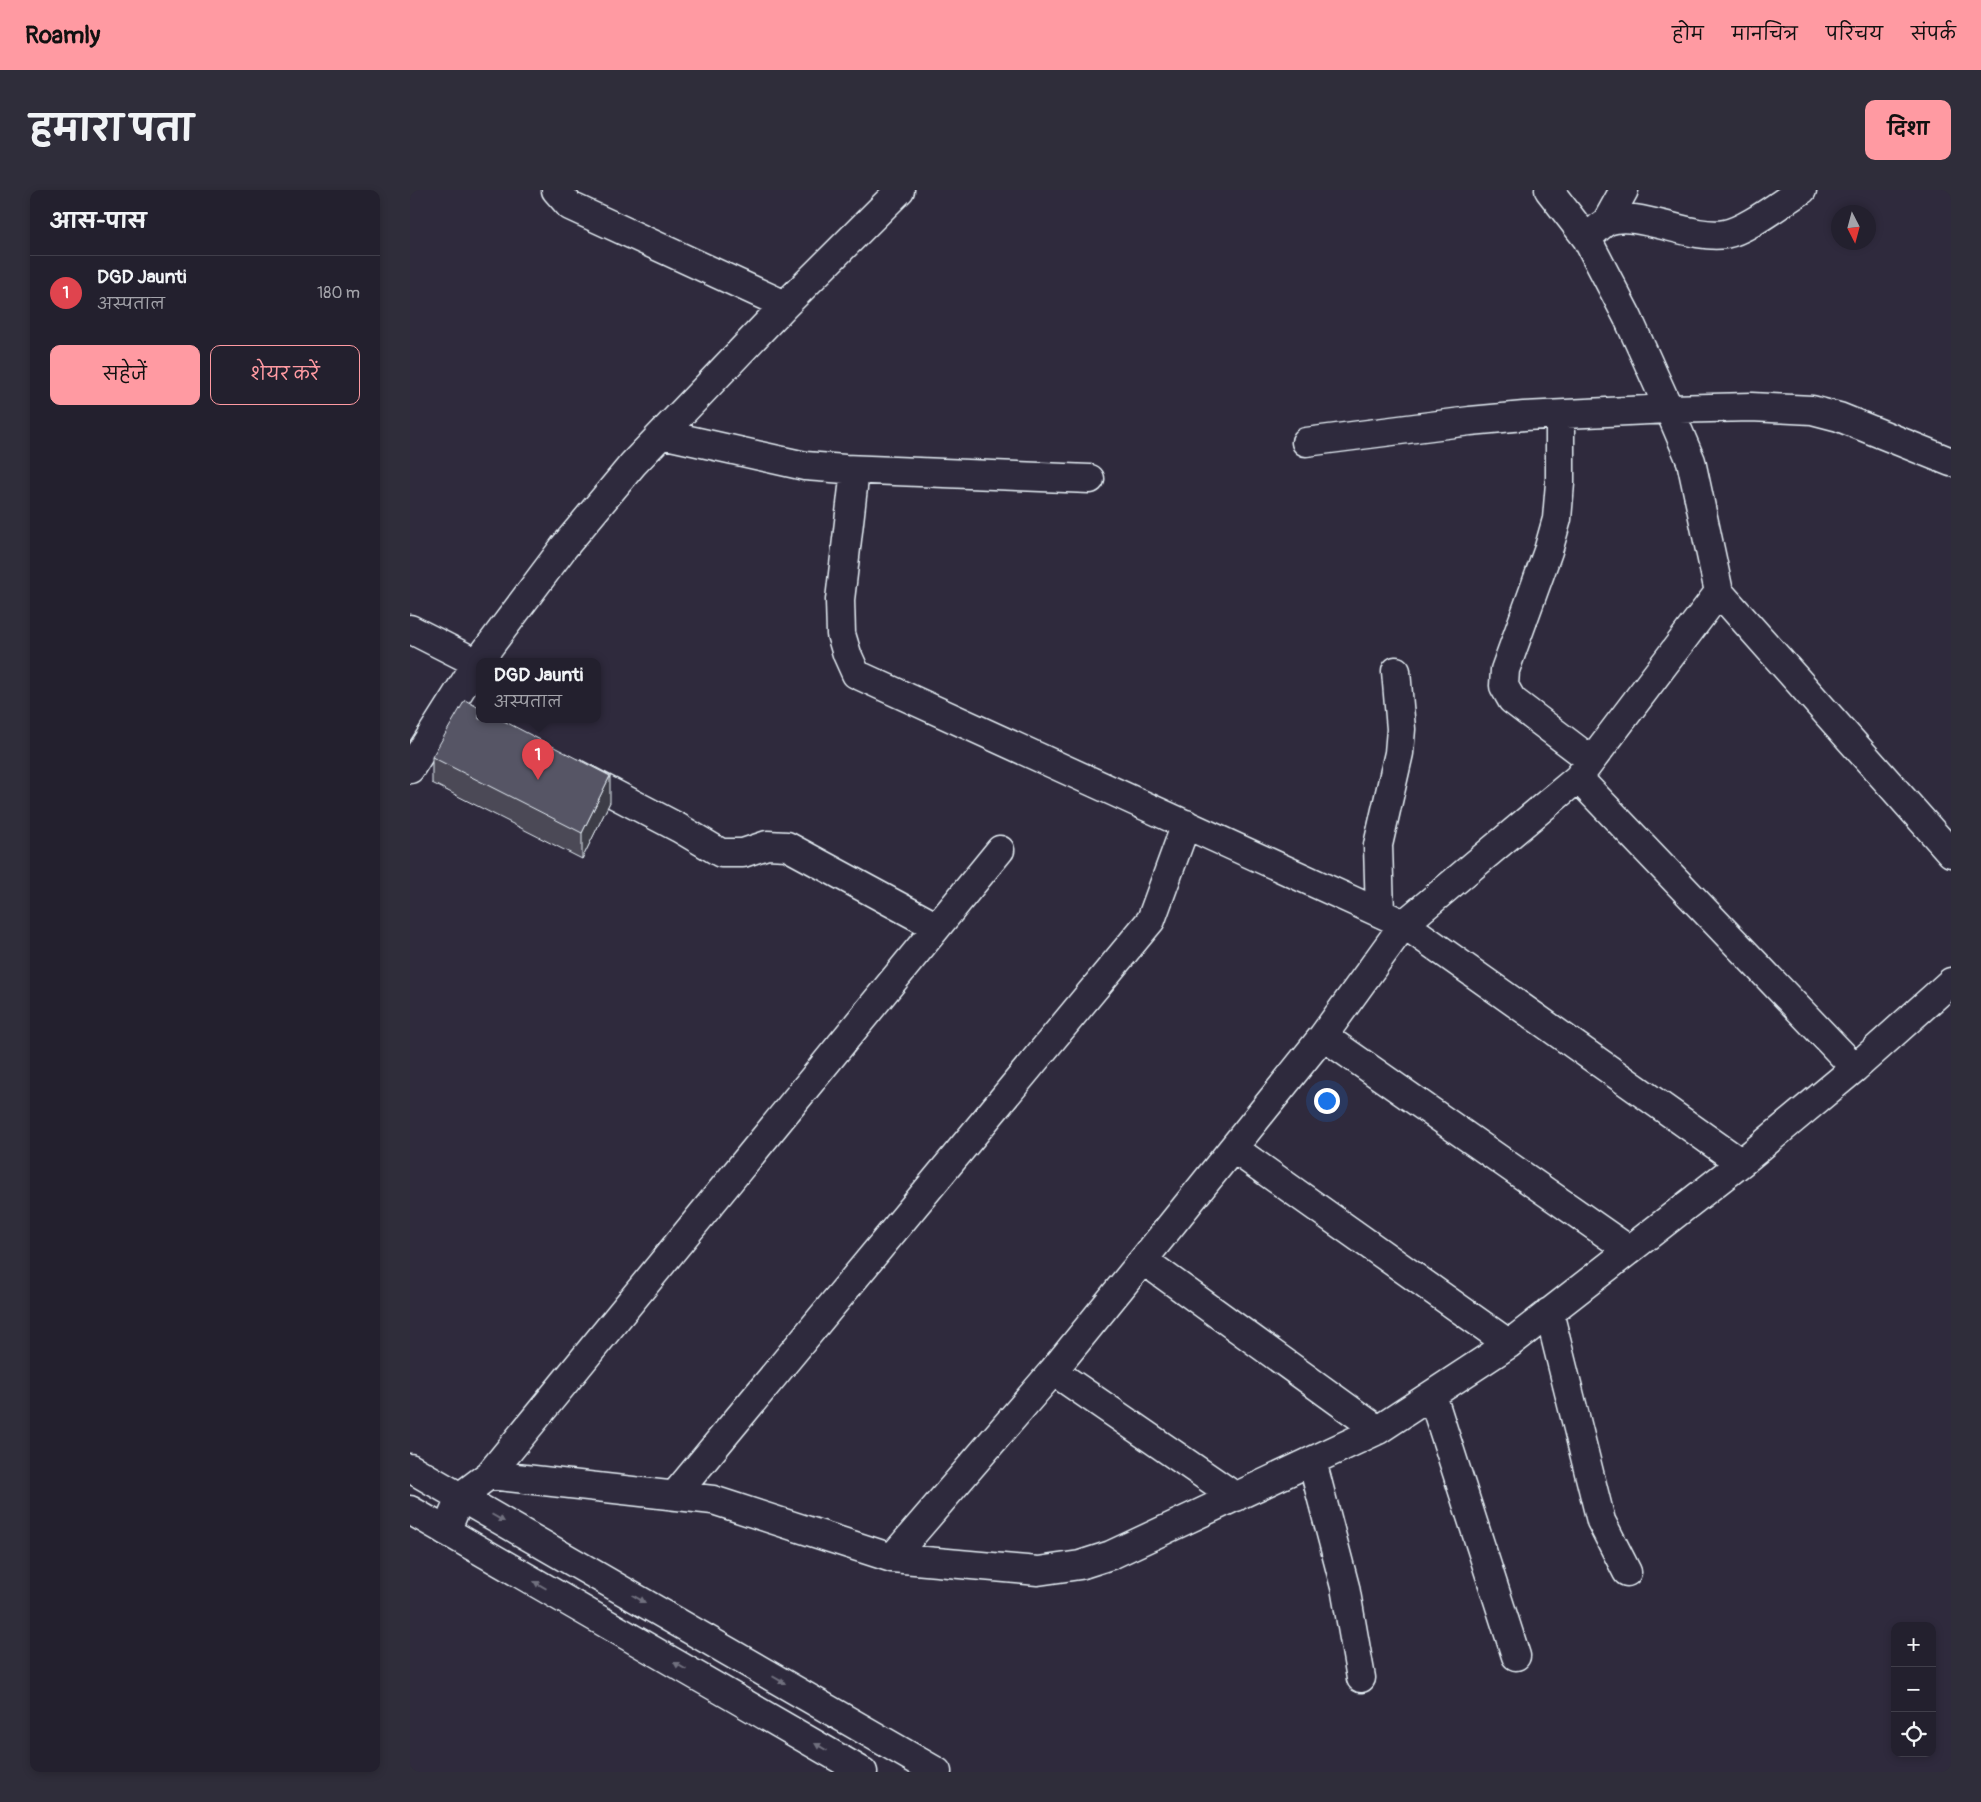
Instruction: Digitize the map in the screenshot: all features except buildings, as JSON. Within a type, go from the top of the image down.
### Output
[{"type":"street","points":[[556,190],[570,206],[785,305]]},
{"type":"street","points":[[1549,190],[1587,239],[1628,318],[1669,409],[1691,462],[1720,592],[1951,852]]},
{"type":"street","points":[[1587,239],[1607,221],[1624,190]]},
{"type":"street","points":[[1607,221],[1626,218],[1708,235],[1726,234],[1743,227],[1802,190]]},
{"type":"street","points":[[481,658],[564,547],[633,464],[894,192]]},
{"type":"street","points":[[1306,442],[1524,416],[1751,407],[1812,410],[1839,417],[1951,462]]},
{"type":"street","points":[[1560,415],[1560,483],[1557,518],[1548,551],[1505,670],[1504,686],[1512,700],[1584,769],[1855,1068]]},
{"type":"street","points":[[662,434],[805,466],[855,470],[1090,480]]},
{"type":"street","points":[[855,470],[840,600],[841,634],[846,654],[856,674],[1404,924],[1741,1163]]},
{"type":"street","points":[[892,1558],[1053,1371],[1143,1260],[1323,1036],[1404,924],[1584,769],[1720,592]]},
{"type":"street","points":[[410,629],[476,662]]},
{"type":"street","points":[[410,769],[457,712],[476,665]]},
{"type":"street","points":[[1380,913],[1378,845],[1401,730],[1396,671]]},
{"type":"street","points":[[555,763],[679,828],[721,853],[743,853],[768,845],[787,846],[937,927]]},
{"type":"street","points":[[674,1496],[1151,920],[1186,824]]},
{"type":"street","points":[[446,1531],[461,1496],[488,1475],[1000,850]]},
{"type":"street","points":[[488,1475],[713,1500],[892,1558],[1038,1571],[1080,1565],[1111,1555],[1378,1430],[1509,1344],[1741,1163],[1855,1068],[1951,982]]},
{"type":"street","points":[[1323,1036],[1629,1250]]},
{"type":"street","points":[[1233,1148],[1509,1344]]},
{"type":"street","points":[[1143,1260],[1378,1430]]},
{"type":"street","points":[[1549,1312],[1601,1521],[1627,1572]]},
{"type":"street","points":[[1053,1371],[1236,1497]]},
{"type":"street","points":[[1432,1395],[1516,1656]]},
{"type":"street","points":[[1312,1461],[1344,1586],[1361,1678]]},
{"type":"street","points":[[410,1468],[937,1772]]},
{"type":"street","points":[[410,1510],[863,1772]]},
{"type":"place","name":"DGD Jaunti","points":[[538,780]]}]
